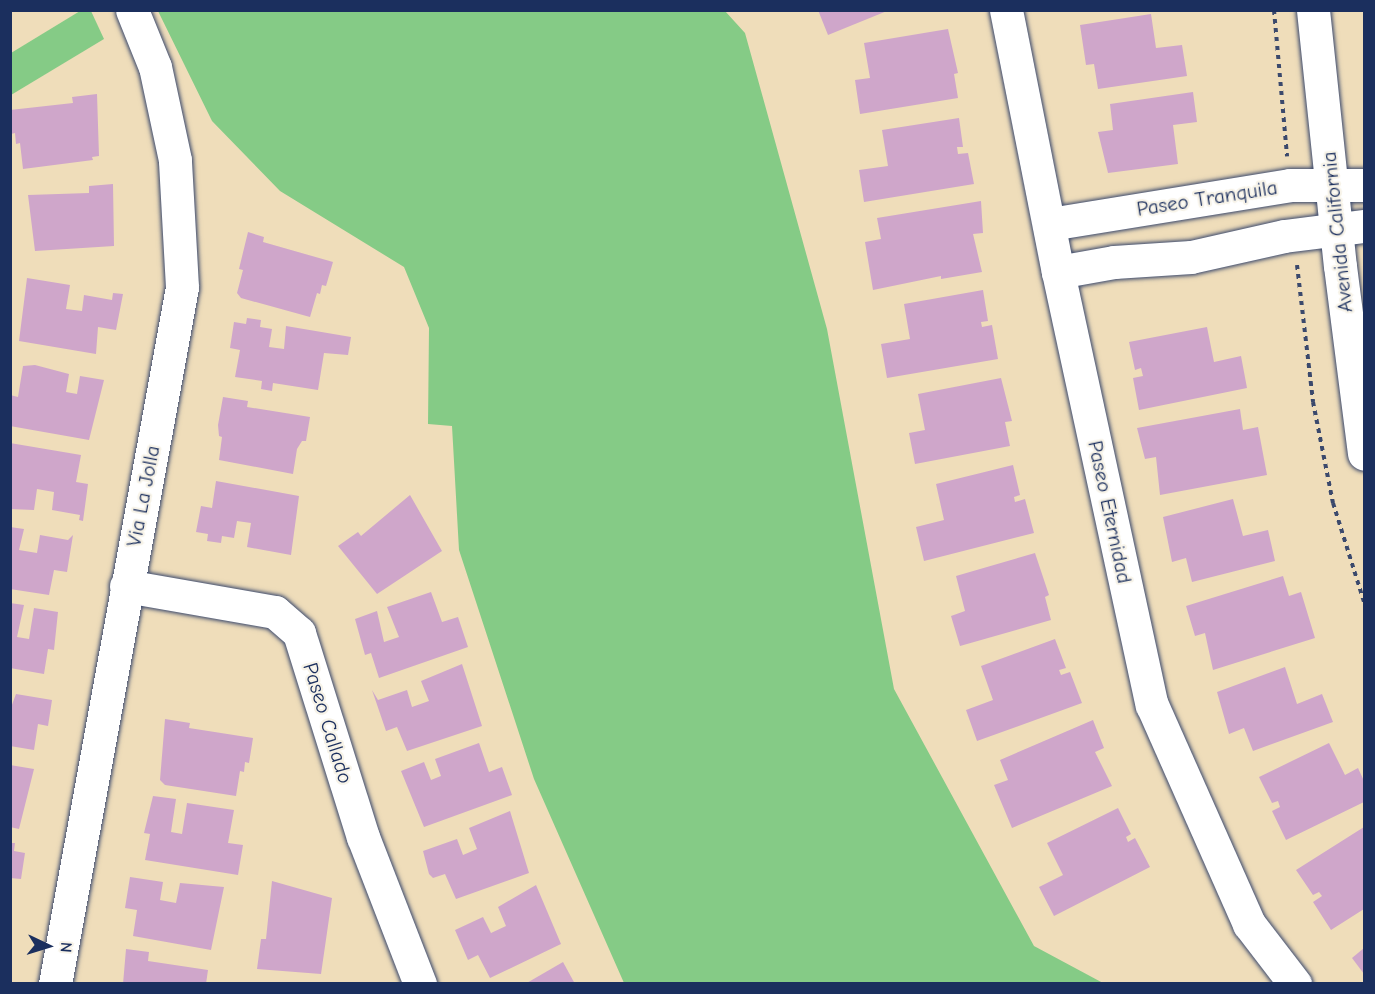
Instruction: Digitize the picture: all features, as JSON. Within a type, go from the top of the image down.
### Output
[{"type":"street","name":"Via La Jolla","points":[[55,984],[182,287],[176,160],[154,67],[132,10]]},
{"type":"street","name":"Paseo Eternidad","points":[[1006,10],[1058,272],[1152,705],[1249,924],[1295,984]]},
{"type":"street","name":"Avenida California","points":[[1313,10],[1331,185],[1350,228],[1365,453]]},
{"type":"street","name":"Paseo Tranquila","points":[[1050,224],[1290,185],[1365,185]]},
{"type":"street","points":[[1148,208],[1154,258]]},
{"type":"street","points":[[1058,272],[1154,258],[1191,257],[1294,236],[1350,228]]},
{"type":"street","name":"Paseo Callado","points":[[126,586],[275,612],[299,633],[363,837],[420,984]]},
{"type":"path","points":[[1274,10],[1290,185]]},
{"type":"path","points":[[1294,236],[1312,402],[1333,503],[1365,602]]},
{"type":"green space","points":[[80,11],[91,11],[104,39],[11,95],[11,53]]},
{"type":"green space","points":[[158,11],[725,11],[745,33],[827,329],[894,689],[1034,946],[1103,983],[624,983],[534,779],[459,550],[452,426],[428,424],[429,328],[404,267],[280,191],[212,121]]},
{"type":"building","points":[[818,10],[887,10],[887,11],[828,35]]},
{"type":"building","points":[[1151,14],[1156,48],[1182,45],[1187,76],[1098,89],[1094,64],[1086,65],[1080,25]]},
{"type":"building","points":[[948,29],[958,73],[954,74],[958,98],[860,114],[855,80],[870,78],[864,43]]},
{"type":"building","points":[[1193,92],[1197,122],[1173,125],[1178,164],[1108,173],[1098,132],[1113,130],[1110,104]]},
{"type":"building","points":[[97,94],[99,156],[92,157],[93,160],[23,169],[20,143],[16,144],[15,133],[11,134],[10,110],[73,103],[72,97]]},
{"type":"building","points":[[959,118],[963,147],[957,147],[958,154],[968,153],[974,184],[864,202],[859,170],[888,166],[882,130]]},
{"type":"building","points":[[113,184],[114,246],[35,251],[28,195],[89,193],[89,186]]},
{"type":"building","points":[[981,201],[983,233],[973,234],[982,272],[941,279],[941,276],[873,290],[865,242],[881,239],[877,218]]},
{"type":"building","points":[[248,232],[264,237],[263,242],[333,262],[326,286],[322,285],[320,294],[317,293],[310,317],[241,298],[237,293],[243,270],[239,269]]},
{"type":"building","points":[[27,278],[70,285],[66,309],[82,311],[84,295],[112,300],[113,293],[123,294],[116,330],[98,327],[96,354],[19,341]]},
{"type":"building","points":[[983,290],[988,321],[981,322],[982,327],[992,325],[998,359],[887,378],[881,344],[910,339],[904,304]]},
{"type":"building","points":[[247,318],[261,320],[260,327],[272,329],[269,347],[284,349],[286,326],[351,337],[348,355],[324,353],[318,390],[273,383],[272,391],[261,389],[262,381],[235,377],[240,350],[230,348],[234,322],[246,324]]},
{"type":"building","points":[[1207,327],[1214,362],[1241,356],[1247,388],[1139,410],[1133,378],[1143,376],[1141,368],[1135,370],[1129,342]]},
{"type":"building","points":[[35,365],[69,374],[66,392],[77,394],[80,376],[104,380],[89,440],[10,426],[10,395],[18,397],[23,366]]},
{"type":"building","points":[[1001,378],[1012,421],[1005,422],[1010,446],[915,464],[909,433],[925,430],[918,394]]},
{"type":"building","points":[[223,397],[248,401],[247,407],[310,417],[306,441],[302,441],[297,449],[293,474],[219,460],[222,437],[219,436],[218,425]]},
{"type":"building","points":[[1240,409],[1243,430],[1258,427],[1267,475],[1160,495],[1156,457],[1145,459],[1137,428]]},
{"type":"building","points":[[10,443],[81,455],[76,482],[88,484],[83,521],[79,520],[80,515],[52,510],[54,492],[37,489],[34,510],[10,509]]},
{"type":"building","points":[[1013,465],[1020,495],[1014,497],[1015,502],[1025,499],[1034,533],[924,561],[916,527],[944,520],[936,484]]},
{"type":"building","points":[[216,481],[299,496],[291,555],[247,547],[251,523],[237,521],[234,538],[222,536],[221,543],[207,541],[208,534],[196,532],[201,506],[212,508]]},
{"type":"building","points":[[410,495],[442,551],[377,594],[338,546],[358,532],[361,536]]},
{"type":"building","points":[[1233,499],[1243,536],[1268,530],[1275,561],[1192,582],[1186,558],[1172,562],[1163,517]]},
{"type":"building","points":[[10,527],[24,529],[19,550],[37,553],[40,535],[68,540],[73,535],[67,572],[54,570],[49,595],[10,589]]},
{"type":"building","points":[[1035,553],[1049,595],[1045,597],[1051,620],[960,646],[951,616],[965,611],[956,576]]},
{"type":"building","points":[[1283,576],[1289,596],[1301,592],[1315,638],[1213,670],[1205,633],[1195,636],[1186,606]]},
{"type":"building","points":[[431,592],[442,622],[458,617],[468,647],[379,678],[371,653],[365,655],[355,619],[377,611],[384,642],[399,637],[387,607]]},
{"type":"building","points":[[10,603],[24,605],[17,637],[29,639],[34,608],[58,612],[54,650],[48,649],[44,674],[10,668]]},
{"type":"building","points":[[1055,639],[1066,668],[1059,670],[1061,675],[1070,672],[1082,703],[977,741],[966,710],[993,700],[981,666]]},
{"type":"building","points":[[462,664],[482,726],[407,751],[397,727],[386,731],[372,690],[378,700],[407,690],[412,707],[429,701],[421,681]]},
{"type":"building","points":[[1285,667],[1297,704],[1322,694],[1333,722],[1253,751],[1244,728],[1229,734],[1217,692]]},
{"type":"building","points":[[16,694],[52,700],[48,726],[38,724],[34,750],[10,746],[10,710]]},
{"type":"building","points":[[165,719],[190,723],[189,728],[253,738],[249,763],[245,762],[244,772],[240,771],[236,796],[165,785],[160,780]]},
{"type":"building","points":[[1093,720],[1104,748],[1095,752],[1112,786],[1012,828],[994,785],[1008,780],[1000,760]]},
{"type":"building","points":[[479,743],[489,772],[502,767],[512,795],[424,827],[401,771],[424,762],[431,780],[441,776],[435,759]]},
{"type":"building","points":[[1329,743],[1345,775],[1358,768],[1364,781],[1364,802],[1286,840],[1272,811],[1280,807],[1278,801],[1272,803],[1259,777]]},
{"type":"building","points":[[10,765],[34,769],[19,829],[10,827]]},
{"type":"building","points":[[153,796],[176,799],[171,832],[182,834],[187,803],[234,810],[228,843],[243,845],[238,875],[145,860],[150,834],[144,833]]},
{"type":"building","points":[[1118,808],[1131,834],[1126,837],[1128,842],[1135,838],[1150,867],[1054,916],[1039,887],[1063,875],[1047,843]]},
{"type":"building","points":[[510,811],[529,873],[456,899],[445,874],[433,878],[429,874],[423,851],[457,839],[463,855],[477,849],[469,828]]},
{"type":"building","points":[[1364,827],[1364,909],[1331,930],[1313,902],[1322,896],[1319,892],[1313,895],[1296,870]]},
{"type":"building","points":[[10,843],[15,843],[14,851],[25,853],[21,879],[10,878]]},
{"type":"building","points":[[130,877],[163,882],[160,900],[176,903],[180,883],[224,887],[211,950],[133,936],[137,910],[125,908]]},
{"type":"building","points":[[272,881],[332,898],[321,974],[257,969],[261,939],[266,939]]},
{"type":"building","points":[[536,885],[561,944],[490,978],[478,955],[468,960],[455,930],[483,917],[491,933],[506,926],[498,907]]},
{"type":"building","points":[[1364,948],[1364,974],[1352,958]]},
{"type":"building","points":[[126,949],[149,952],[148,961],[208,970],[206,984],[123,984]]},
{"type":"building","points":[[563,962],[575,984],[525,984]]}]
